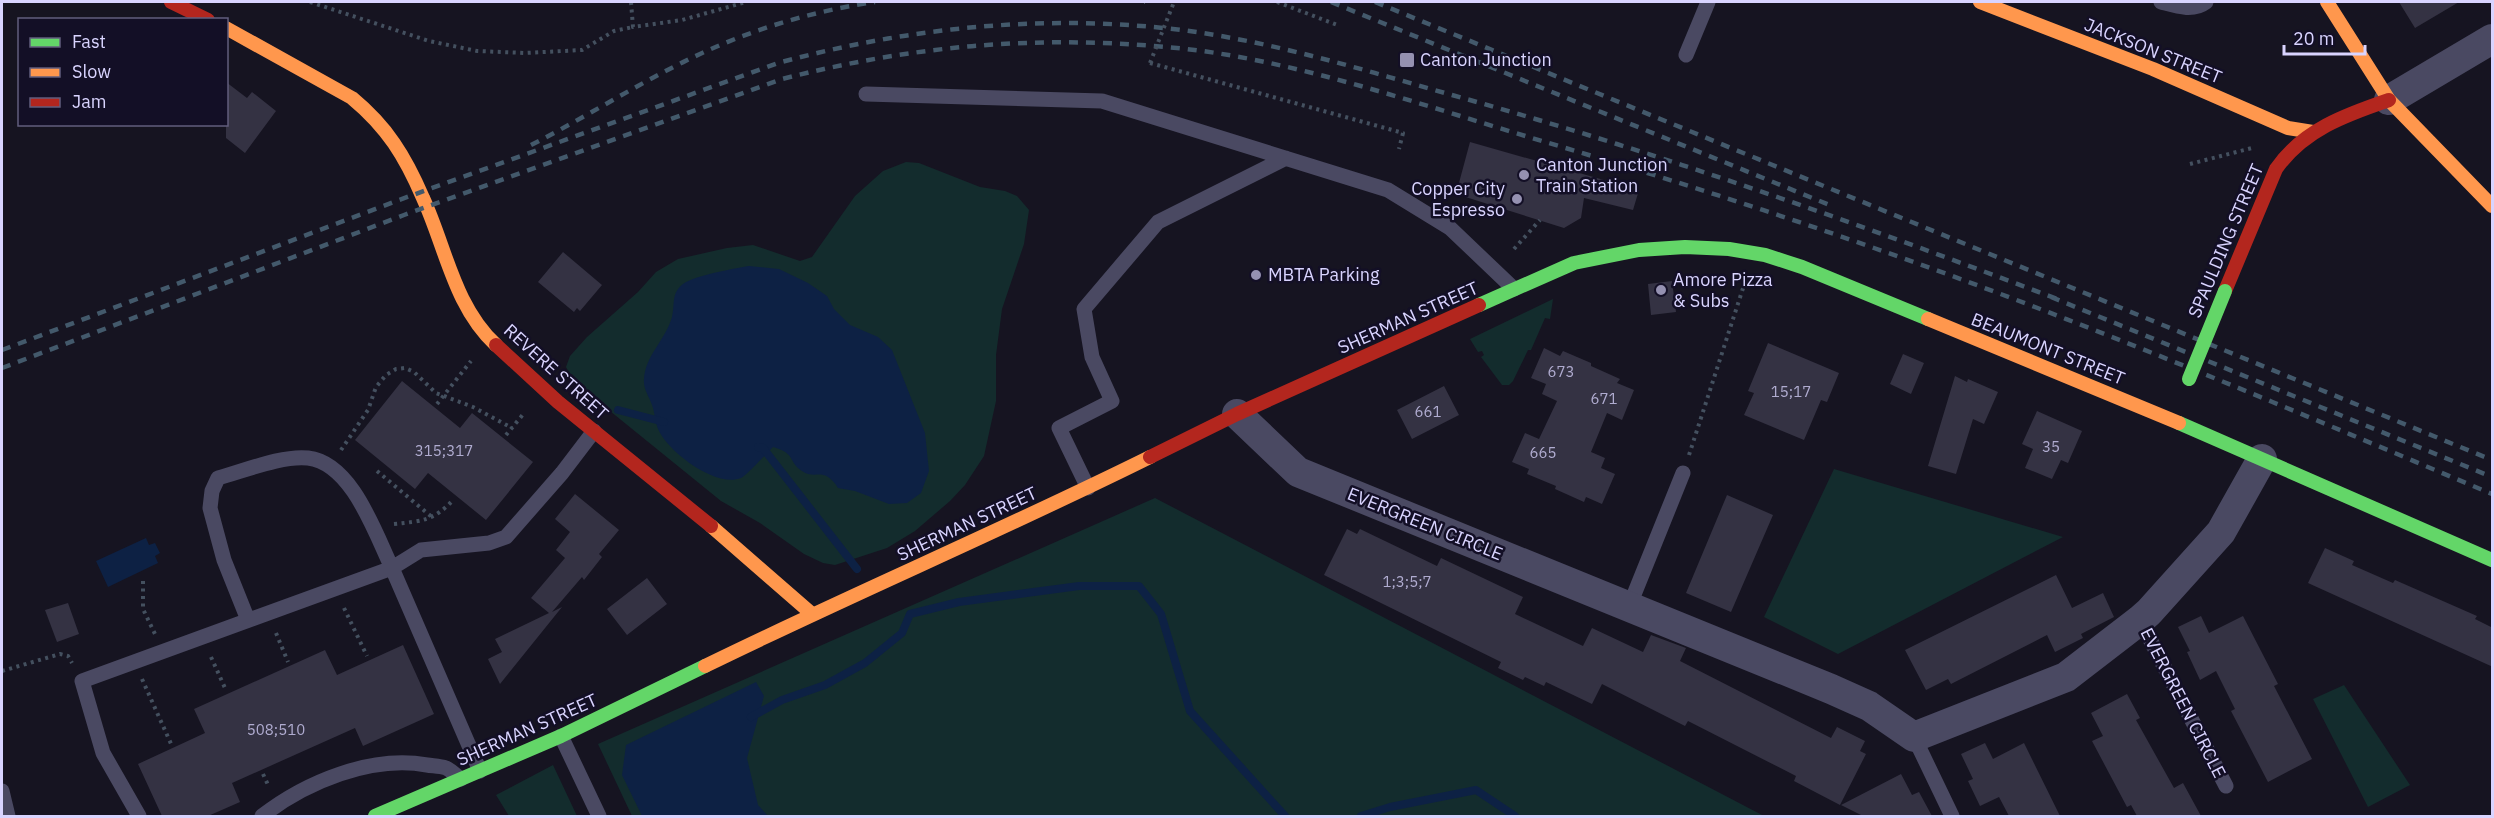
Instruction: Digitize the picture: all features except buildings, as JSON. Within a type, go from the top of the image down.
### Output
[{"type":"main road","points":[[171,2],[204,18]]},
{"type":"main road","name":"JACKSON STREET","points":[[1980,2],[2152,69],[2288,128],[2313,132]]},
{"type":"main road","points":[[2327,2],[2389,100],[2493,206]]},
{"type":"main road","name":"REVERE STREET","points":[[228,29],[352,98],[370,113],[396,143],[417,183],[448,268],[468,308],[507,357],[741,551],[812,614]]},
{"type":"main road","name":"SPAULDING STREET","points":[[2187,384],[2224,291],[2284,154],[2313,132],[2355,112],[2389,100]]},
{"type":"main road","name":"BEAUMONT STREET","points":[[1574,263],[1639,250],[1685,247],[1728,249],[1765,255],[1802,267],[2176,416],[2262,459],[2493,560]]},
{"type":"main road","name":"SHERMAN STREET","points":[[375,816],[561,736],[812,614],[1088,488],[1238,414],[1574,263]]},
{"type":"street","points":[[2389,100],[2493,39]]},
{"type":"street","name":"EVERGREEN CIRCLE","points":[[1238,414],[1298,472],[1869,706],[1914,737],[2066,677],[2140,620],[2221,532],[2262,459]]},
{"type":"lane","points":[[1686,55],[1708,2]]},
{"type":"lane","points":[[2024,19],[2028,2]]},
{"type":"lane","points":[[2161,2],[2180,7],[2194,7],[2206,2]]},
{"type":"lane","points":[[866,94],[1102,101],[1388,190],[1450,228],[1514,289]]},
{"type":"lane","points":[[1088,488],[1059,428],[1112,401],[1092,357],[1084,309],[1158,222],[1286,159]]},
{"type":"lane","points":[[139,816],[103,753],[82,681],[392,568],[421,550],[489,543],[506,537],[562,473],[594,430]]},
{"type":"lane","points":[[248,620],[224,560],[210,508],[212,491],[218,478],[286,459],[308,458],[330,466],[344,478],[357,496],[392,568],[480,771]]},
{"type":"lane","points":[[1629,607],[1683,473]]},
{"type":"lane","name":"EVERGREEN CIRCLE","points":[[2140,620],[2226,786]]},
{"type":"lane","points":[[561,736],[599,816]]},
{"type":"lane","name":"EVERGREEN CIRCLE","points":[[1914,737],[1952,816]]},
{"type":"lane","points":[[262,816],[307,788],[333,777],[377,766],[415,763],[446,768],[461,779]]},
{"type":"lane","points":[[2,791],[8,816]]},
{"type":"path","points":[[310,2],[429,41],[477,51],[525,53],[582,50],[614,31],[682,20],[747,2]]},
{"type":"path","points":[[631,2],[633,27]]},
{"type":"path","points":[[1174,2],[1150,63],[1307,105],[1403,134],[1399,148]]},
{"type":"path","points":[[1277,2],[1340,26]]},
{"type":"path","points":[[2190,164],[2252,148]]},
{"type":"path","points":[[1514,249],[1540,220]]},
{"type":"path","points":[[1683,473],[1746,276]]},
{"type":"path","points":[[437,404],[472,360]]},
{"type":"path","points":[[330,466],[368,410],[376,387],[386,375],[396,369],[405,368],[414,372],[436,393],[481,410],[512,428]]},
{"type":"path","points":[[506,435],[529,407]]},
{"type":"path","points":[[377,471],[433,518]]},
{"type":"path","points":[[371,526],[433,518],[442,513],[454,499]]},
{"type":"path","points":[[143,581],[143,609]]},
{"type":"path","points":[[350,621],[367,656]]},
{"type":"path","points":[[282,648],[288,662]]},
{"type":"path","points":[[2,671],[60,654],[68,656],[82,681]]},
{"type":"path","points":[[218,673],[225,688]]},
{"type":"path","points":[[152,701],[172,746]]},
{"type":"green space","points":[[906,162],[919,163],[980,187],[1005,191],[1017,196],[1029,210],[1024,244],[1002,309],[996,355],[996,401],[984,456],[965,485],[950,501],[915,531],[887,548],[835,565],[823,563],[804,554],[760,523],[721,501],[589,394],[572,378],[566,367],[570,356],[587,337],[638,292],[656,272],[678,259],[727,248],[753,245],[800,261],[812,257],[855,196],[883,171]]},
{"type":"green space","points":[[1553,299],[1550,319],[1545,318],[1531,350],[1528,350],[1513,381],[1509,385],[1502,385],[1481,357],[1484,355],[1482,351],[1478,352],[1470,339]]},
{"type":"green space","points":[[1834,469],[2063,537],[1838,654],[1764,617]]},
{"type":"green space","points":[[1155,498],[1764,816],[632,816],[598,744]]},
{"type":"green space","points":[[2344,685],[2410,785],[2368,807],[2313,699]]},
{"type":"green space","points":[[553,765],[577,816],[509,816],[496,795]]},
{"type":"water","points":[[749,266],[779,269],[808,283],[827,296],[834,309],[850,325],[878,337],[892,350],[925,433],[929,471],[921,493],[907,503],[889,504],[855,491],[838,488],[824,475],[811,475],[802,471],[789,455],[773,447],[741,478],[731,480],[719,478],[695,467],[665,440],[658,428],[644,379],[648,363],[672,317],[677,291],[683,284],[696,278]]},
{"type":"water","points":[[146,538],[149,545],[155,543],[160,553],[155,556],[158,563],[108,587],[96,561]]},
{"type":"water","points":[[756,682],[764,696],[747,758],[758,805],[768,816],[642,816],[622,775],[626,745]]},
{"type":"waterway","points":[[618,410],[664,422]]},
{"type":"waterway","points":[[758,447],[763,448],[857,569]]},
{"type":"waterway","points":[[751,717],[782,700],[825,685],[865,663],[902,633],[910,614],[959,602],[1079,586],[1139,586],[1161,614],[1190,711],[1285,816]]},
{"type":"waterway","points":[[1361,816],[1390,807],[1476,790],[1515,816]]},
{"type":"railway","points":[[531,145],[657,76],[742,36],[830,10],[875,2]]},
{"type":"railway","points":[[1331,2],[1832,206]]},
{"type":"railway","points":[[1375,2],[2492,460]]},
{"type":"railway","points":[[2,350],[399,200],[778,63],[826,51],[924,33],[1023,24],[1073,23],[1173,29],[1244,40],[1348,66],[1605,140],[1832,216],[2057,299]]},
{"type":"railway","points":[[2,368],[404,215],[782,79],[878,58],[972,46],[1068,42],[1117,44],[1212,52],[1350,83],[1618,164],[1832,233],[2108,335],[2492,494]]},
{"type":"railway","points":[[2051,297],[2492,477]]},
{"type":"traffic: fast","points":[[1479,305],[1574,263],[1639,250],[1685,247],[1729,249],[1765,255],[1802,267],[1928,319]]},
{"type":"traffic: fast","points":[[2189,379],[2225,291]]},
{"type":"traffic: fast","points":[[2179,423],[2492,560]]},
{"type":"traffic: fast","points":[[375,816],[561,736],[705,666]]},
{"type":"traffic: slow","points":[[1980,2],[2153,69],[2288,128],[2313,132]]},
{"type":"traffic: slow","points":[[2327,2],[2389,100],[2492,206]]},
{"type":"traffic: slow","points":[[228,29],[352,98],[385,131],[402,156],[416,183],[452,276],[470,313],[496,345]]},
{"type":"traffic: slow","points":[[1928,319],[2179,423]]},
{"type":"traffic: slow","points":[[705,666],[1150,457]]},
{"type":"traffic: slow","points":[[711,526],[812,614]]},
{"type":"traffic: jam","points":[[171,2],[204,18]]},
{"type":"traffic: jam","points":[[2225,291],[2276,169],[2287,155],[2312,134],[2326,126],[2389,100]]},
{"type":"traffic: jam","points":[[1150,457],[1237,414],[1479,305]]},
{"type":"traffic: jam","points":[[496,345],[558,402],[711,526]]},
{"type":"place","name":"Canton Junction","points":[[1407,60]]},
{"type":"place","name":"Canton Junction Train Station","points":[[1524,175]]},
{"type":"place","name":"Copper City Espresso","points":[[1517,199]]},
{"type":"place","name":"MBTA Parking","points":[[1256,275]]},
{"type":"place","name":"Amore Pizza & Subs","points":[[1661,290]]}]
